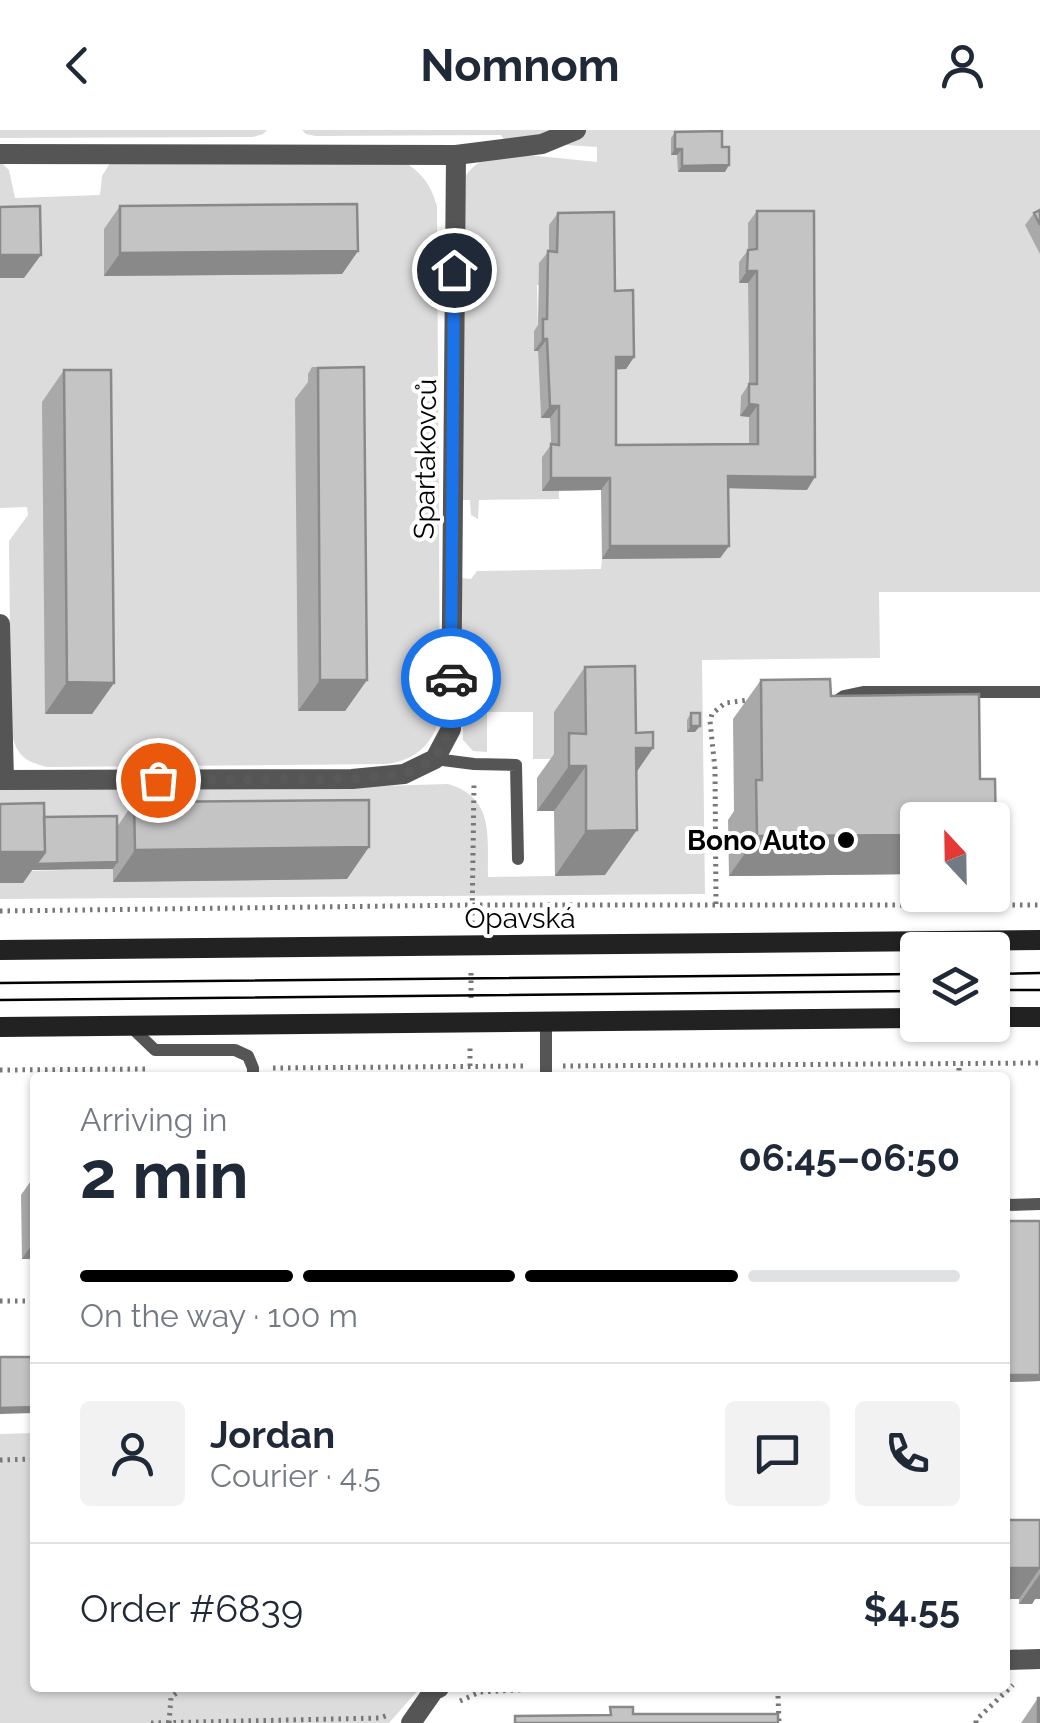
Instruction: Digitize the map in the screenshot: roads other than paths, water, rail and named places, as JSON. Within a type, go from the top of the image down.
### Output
[{"type":"main road","name":"Opavská","points":[[0,950],[1037,937]]},
{"type":"main road","points":[[1010,1017],[1040,1017]]},
{"type":"main road","points":[[0,1027],[900,1018]]},
{"type":"street","points":[[0,154],[456,155],[542,144],[576,130]]},
{"type":"street","name":"Spartakovců","points":[[435,759],[450,728],[456,155]]},
{"type":"street","points":[[0,624],[2,780],[352,779],[404,774],[435,759]]},
{"type":"street","points":[[1010,1660],[1040,1659]]},
{"type":"street","points":[[411,1723],[433,1692]]},
{"type":"lane","points":[[828,717],[835,701],[856,693],[1040,692]]},
{"type":"lane","points":[[435,759],[516,764],[518,859]]},
{"type":"lane","points":[[546,1022],[546,1072]]},
{"type":"lane","points":[[130,1026],[155,1050],[236,1050],[248,1056],[253,1072]]},
{"type":"lane","points":[[1010,1205],[1040,1204]]},
{"type":"tram line","points":[[1010,974],[1040,973]]},
{"type":"tram line","points":[[0,983],[900,974]]},
{"type":"tram line","points":[[1010,990],[1040,990]]},
{"type":"tram line","points":[[0,1000],[900,991]]},
{"type":"place","name":"Bono Auto","points":[[846,840]]}]
